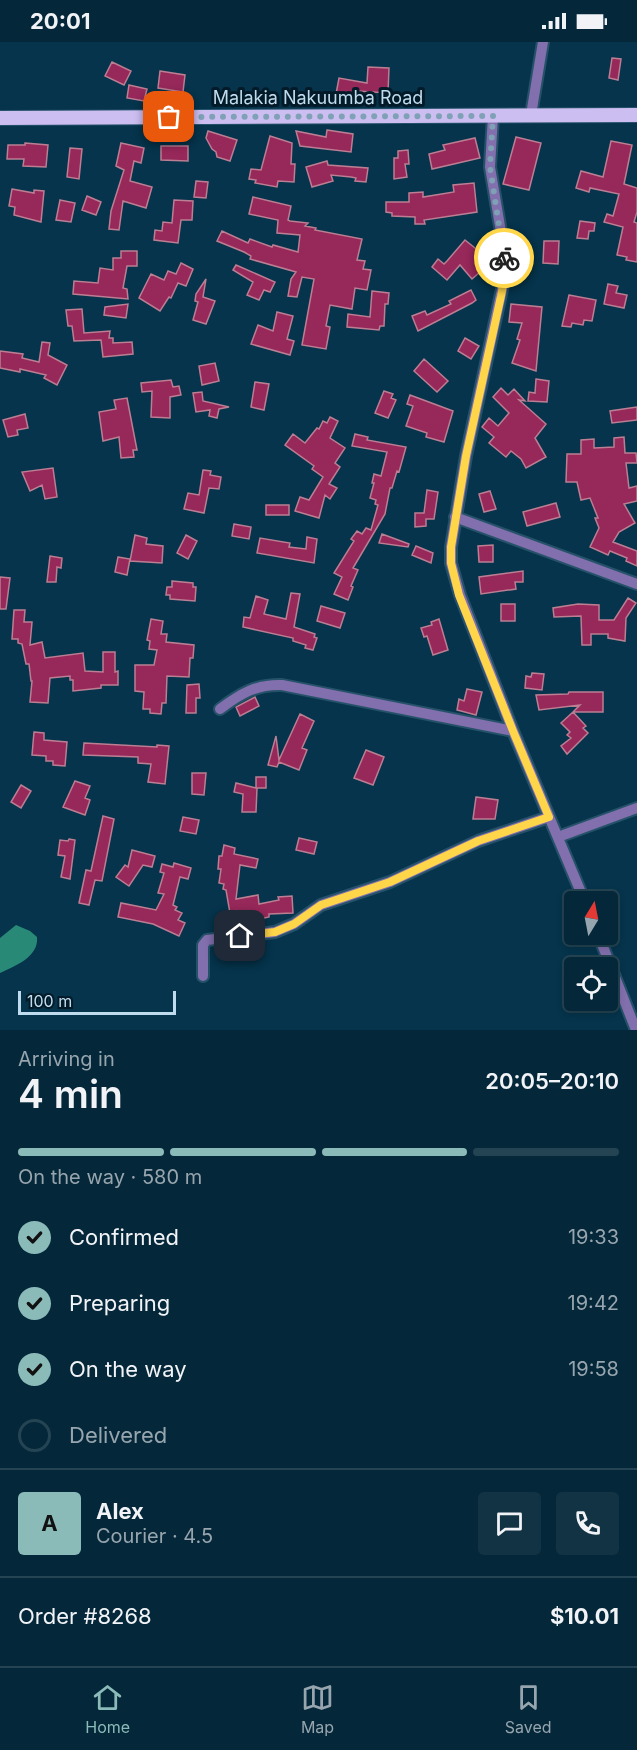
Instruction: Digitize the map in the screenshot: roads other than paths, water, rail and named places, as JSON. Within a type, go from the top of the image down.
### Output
[{"type":"main road","name":"Malakia Nakuumba Road","points":[[0,118],[637,115]]},
{"type":"street","points":[[531,115],[543,42]]},
{"type":"street","points":[[493,116],[490,167],[504,250],[504,280],[466,456],[455,517],[451,563],[455,580],[513,731],[580,891]]},
{"type":"street","points":[[455,517],[637,584]]},
{"type":"street","points":[[220,709],[245,691],[265,685],[282,685],[513,731]]},
{"type":"street","points":[[558,837],[637,808]]},
{"type":"street","points":[[203,976],[203,945],[207,940],[275,932],[294,924],[321,905],[390,882],[478,841],[549,817]]},
{"type":"street","points":[[602,945],[636,1030]]}]
